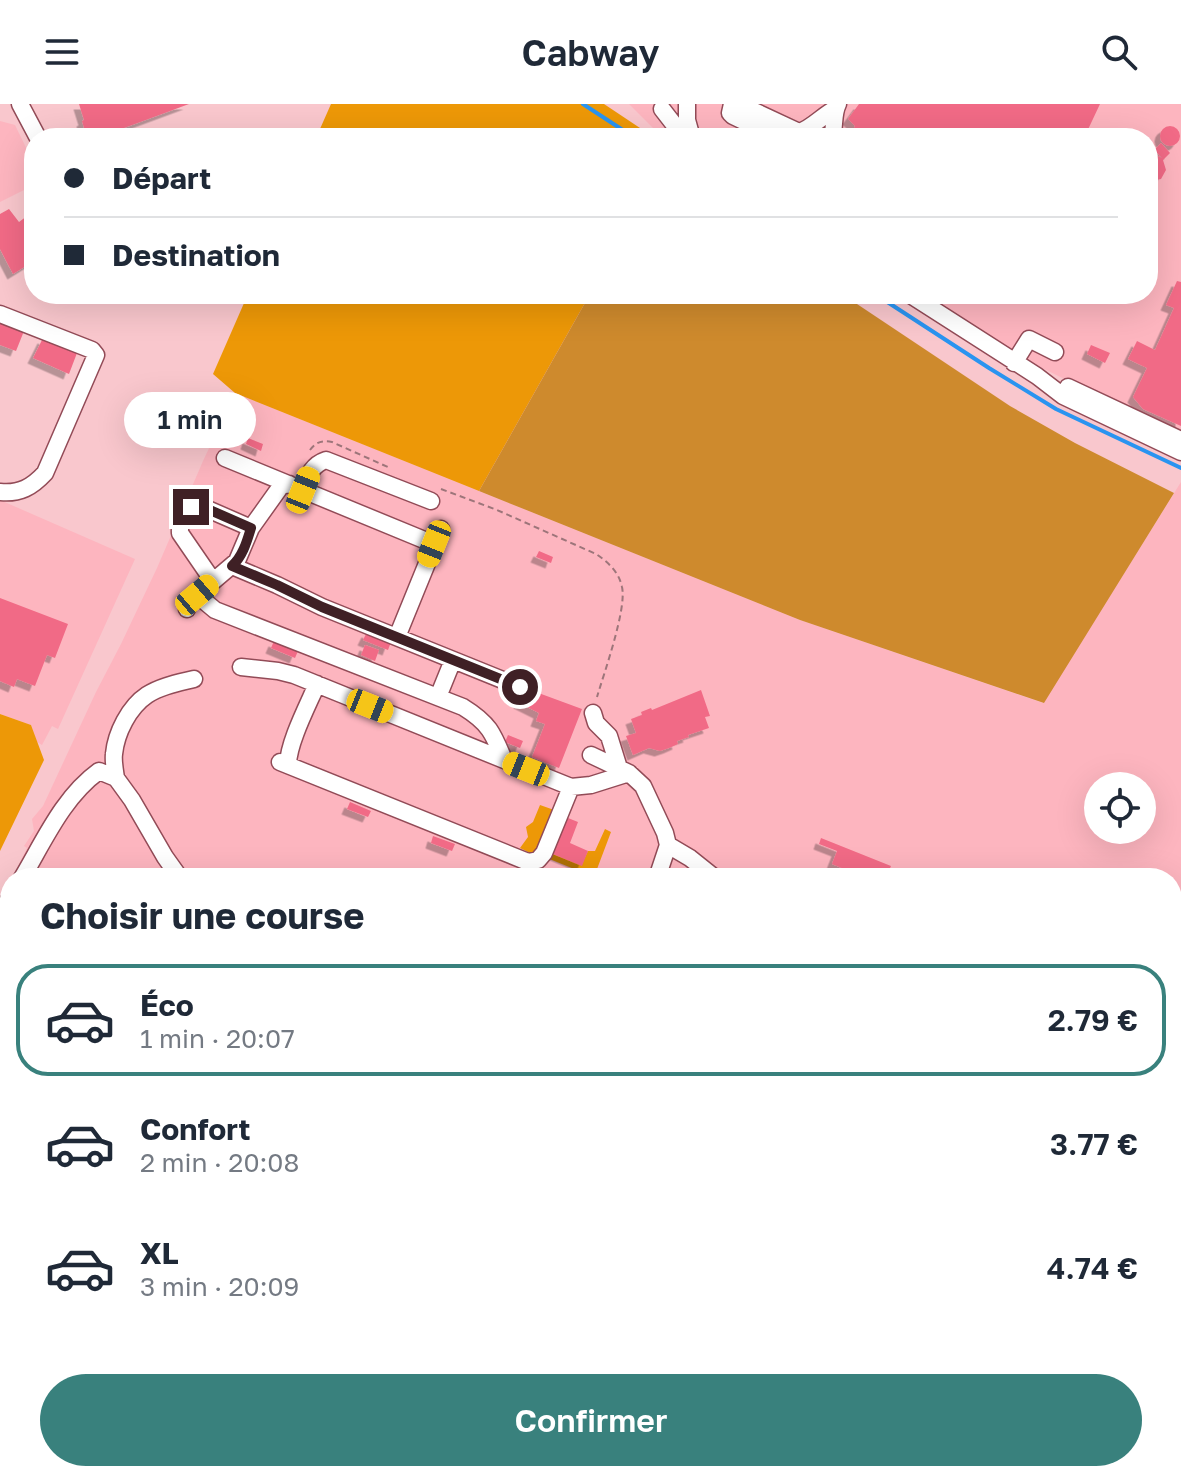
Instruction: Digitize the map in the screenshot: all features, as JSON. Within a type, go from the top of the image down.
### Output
[{"type":"street","points":[[20,104],[33,128]]},
{"type":"street","points":[[657,106],[676,108],[686,104],[689,128]]},
{"type":"street","points":[[732,104],[730,113],[733,116],[758,128]]},
{"type":"street","points":[[739,104],[790,128]]},
{"type":"street","points":[[657,106],[676,128]]},
{"type":"street","points":[[808,128],[837,107]]},
{"type":"street","points":[[834,128],[837,107]]},
{"type":"street","points":[[924,304],[1063,396],[1181,452]]},
{"type":"street","points":[[0,314],[92,350],[96,355],[45,473],[25,490],[0,492]]},
{"type":"street","points":[[1014,363],[1029,339],[1055,352]]},
{"type":"street","points":[[1037,376],[1067,386],[1181,440]]},
{"type":"street","points":[[225,458],[296,487],[438,537],[397,637]]},
{"type":"street","points":[[296,487],[311,469],[326,460],[434,494]]},
{"type":"street","points":[[296,487],[281,486],[251,528],[237,561],[192,602],[463,707],[480,718],[493,733],[504,760]]},
{"type":"street","points":[[213,581],[180,533],[186,512],[196,504],[251,528]]},
{"type":"street","points":[[232,566],[322,607],[520,687]]},
{"type":"street","points":[[438,697],[453,660]]},
{"type":"street","points":[[241,667],[278,671],[317,684],[571,787],[591,785],[624,770]]},
{"type":"street","points":[[173,868],[116,778],[113,756],[124,720],[144,697],[165,686],[194,679]]},
{"type":"street","points":[[317,684],[284,764],[528,862],[538,860],[544,853],[571,787]]},
{"type":"street","points":[[593,713],[596,723],[609,736],[624,770]]},
{"type":"street","points":[[591,755],[624,770],[643,786],[668,845],[660,868]]},
{"type":"street","points":[[28,868],[57,817],[84,782],[99,771],[116,778]]},
{"type":"street","points":[[668,845],[702,868]]},
{"type":"path","points":[[311,469],[309,451],[314,444],[324,441],[396,471]]},
{"type":"path","points":[[434,494],[497,510],[608,562],[623,590],[623,607],[593,713]]},
{"type":"shaded area","points":[[331,104],[604,104],[640,128],[320,128]]},
{"type":"shaded area","points":[[629,104],[1181,104],[1181,437],[1012,353],[924,304],[1158,304],[1158,128],[653,128]]},
{"type":"shaded area","points":[[0,121],[15,125],[24,143],[24,190],[0,202]]},
{"type":"shaded area","points":[[244,304],[584,304],[479,491],[235,393],[213,374]]},
{"type":"shaded area","points":[[584,304],[857,304],[1010,406],[1174,493],[1044,703],[800,620],[479,491]]},
{"type":"shaded area","points":[[235,393],[800,620],[1043,703],[1181,482],[1181,868],[17,868],[27,848],[24,846],[34,831],[32,819],[43,806],[121,644]]},
{"type":"shaded area","points":[[0,500],[135,559],[58,729],[52,726],[42,745],[37,742],[31,725],[0,714]]},
{"type":"shaded area","points":[[0,714],[31,725],[44,760],[0,851]]},
{"type":"shaded area","points":[[540,805],[557,811],[534,855],[520,848],[528,837],[526,827],[533,822]]},
{"type":"shaded area","points":[[605,829],[611,832],[597,868],[572,868],[547,858],[548,852],[581,865],[588,851],[595,851]]},
{"type":"building","points":[[79,104],[189,104],[124,128],[84,128]]},
{"type":"building","points":[[859,104],[1100,104],[1089,128],[854,128],[848,119]]},
{"type":"building","points":[[1166,126],[1174,126],[1180,136],[1174,146],[1166,146],[1160,140],[1160,132]]},
{"type":"building","points":[[1161,143],[1170,153],[1163,160],[1166,170],[1158,180],[1158,156],[1162,158],[1158,154]]},
{"type":"building","points":[[9,209],[19,222],[24,218],[24,267],[13,274],[0,249],[0,214]]},
{"type":"building","points":[[1177,281],[1181,282],[1181,426],[1143,409],[1133,397],[1147,368],[1128,359],[1137,341],[1155,350],[1174,308],[1166,305]]},
{"type":"building","points":[[0,322],[24,331],[16,351],[0,345]]},
{"type":"building","points":[[43,338],[77,353],[69,374],[33,358]]},
{"type":"building","points":[[1091,345],[1110,353],[1105,363],[1087,354]]},
{"type":"building","points":[[248,438],[263,444],[261,451],[246,444]]},
{"type":"building","points":[[539,551],[553,557],[551,563],[536,557]]},
{"type":"building","points":[[0,598],[68,624],[55,658],[47,655],[35,686],[17,679],[14,687],[0,681]]},
{"type":"building","points":[[367,632],[391,642],[388,650],[363,640]]},
{"type":"building","points":[[274,641],[298,651],[295,658],[271,648]]},
{"type":"building","points":[[365,645],[379,650],[375,661],[361,655]]},
{"type":"building","points":[[525,688],[582,709],[559,768],[532,757],[545,724],[536,721],[539,713],[519,703]]},
{"type":"building","points":[[701,690],[710,716],[705,717],[709,728],[688,735],[669,748],[660,751],[649,748],[633,755],[626,736],[636,733],[631,719],[642,715],[641,712]]},
{"type":"building","points":[[508,735],[523,741],[520,748],[505,742]]},
{"type":"building","points":[[350,802],[371,811],[368,817],[347,809]]},
{"type":"building","points":[[563,816],[578,822],[570,843],[588,851],[582,866],[548,852]]},
{"type":"building","points":[[433,836],[455,844],[452,851],[431,843]]},
{"type":"building","points":[[821,838],[891,866],[842,868],[832,864],[837,851],[819,844]]},
{"type":"waterway","points":[[583,104],[620,128]]},
{"type":"waterway","points":[[890,304],[1056,409],[1181,468]]},
{"type":"route","points":[[191,507],[196,504],[251,528],[244,548],[232,566],[322,607],[520,687]]}]
